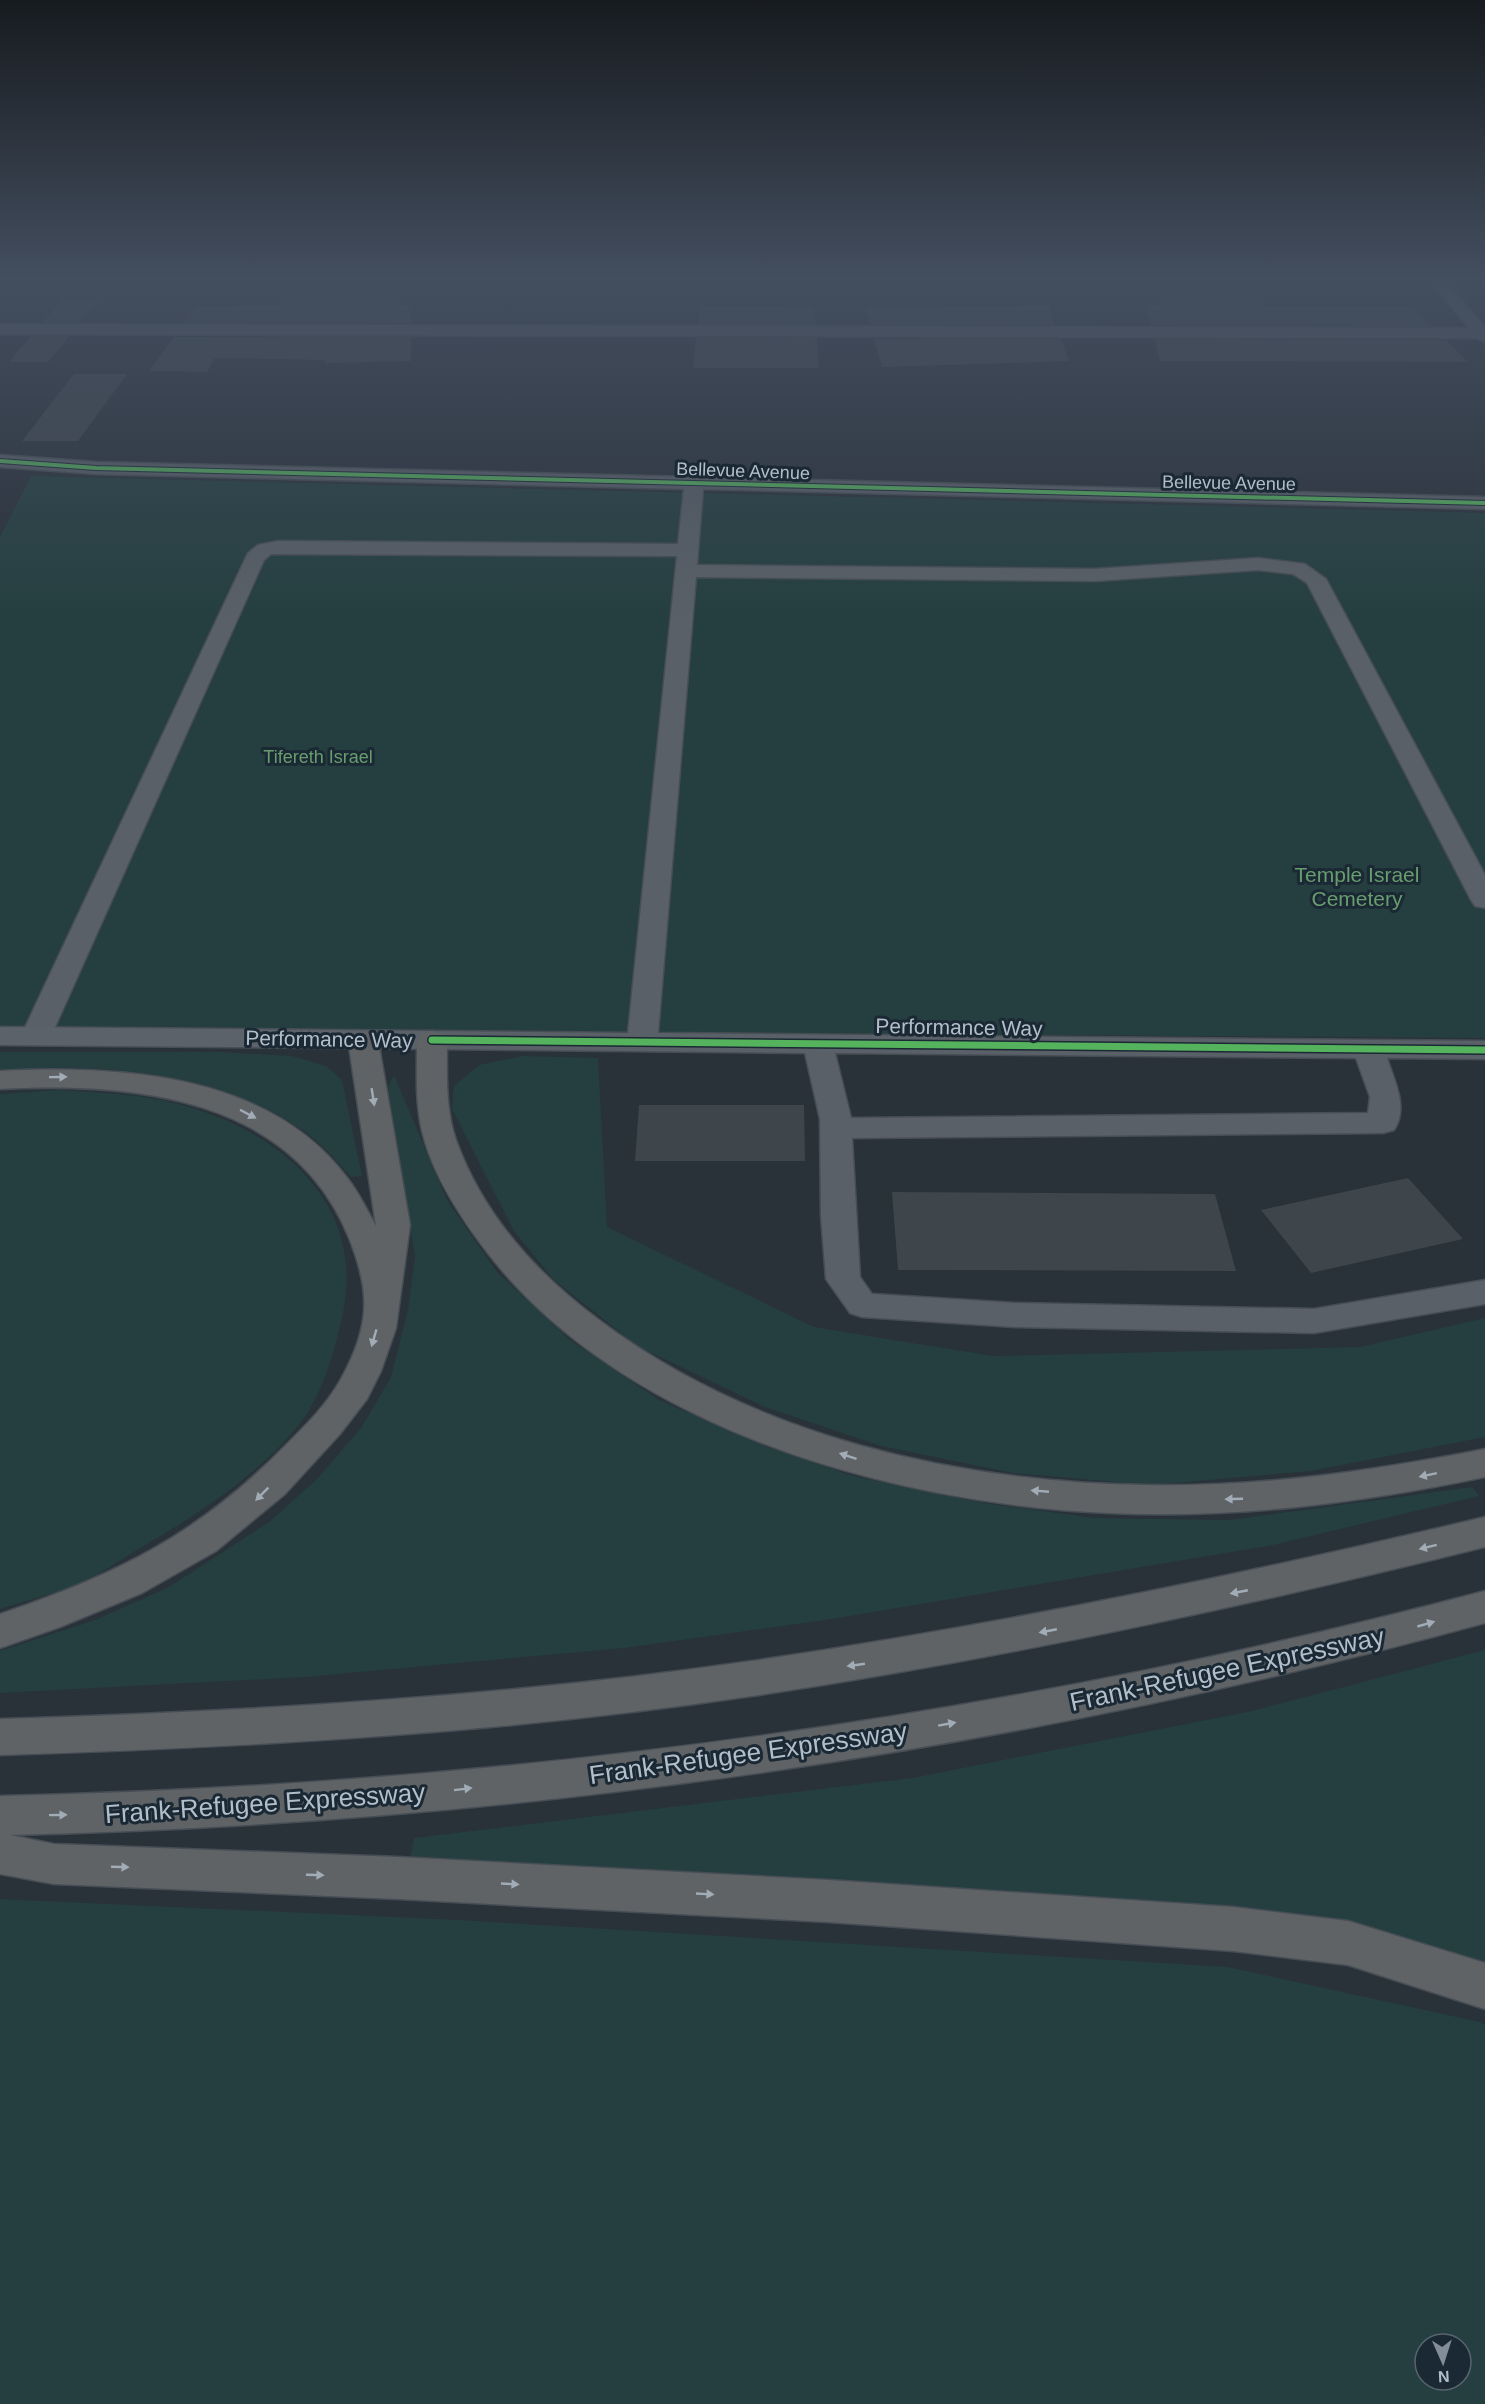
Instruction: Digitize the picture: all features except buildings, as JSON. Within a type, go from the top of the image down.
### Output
[{"type":"highway","points":[[0,1631],[90,1599],[144,1575],[194,1548],[250,1506],[328,1424],[358,1382],[376,1338],[393,1225],[363,1040]]},
{"type":"highway","points":[[432,1040],[431,1092],[441,1142],[475,1216],[512,1266],[561,1310],[616,1353],[711,1404],[771,1430],[865,1461],[936,1477],[1012,1489],[1108,1498],[1183,1501],[1268,1497],[1384,1484],[1485,1463]]},
{"type":"highway","points":[[0,1080],[102,1077],[168,1087],[231,1106],[273,1128],[310,1154],[339,1186],[374,1257],[383,1296]]},
{"type":"highway","points":[[0,1737],[183,1732],[372,1721],[747,1681],[899,1658],[1258,1589],[1485,1532]]},
{"type":"highway","name":"Frank-Refugee Expressway","points":[[0,1816],[121,1813],[430,1793],[733,1757],[876,1737],[1059,1705],[1392,1633],[1485,1607]]},
{"type":"highway","points":[[0,1854],[54,1864],[398,1878],[816,1900],[1233,1929],[1348,1943],[1485,1986]]},
{"type":"main road","name":"Performance Way","points":[[0,1036],[432,1040]]},
{"type":"street","name":"Bellevue Avenue","points":[[0,461],[96,468],[694,485],[1485,503]]},
{"type":"street","points":[[642,1042],[694,485]]},
{"type":"street","points":[[36,1036],[255,557],[265,549],[278,547],[1073,575],[1258,564],[1298,568],[1316,579],[1485,900]]},
{"type":"street","name":"Performance Way","points":[[432,1040],[1485,1050]]},
{"type":"street","points":[[818,1043],[837,1128],[838,1215],[843,1279],[862,1305],[1015,1315],[1314,1321],[1485,1292]]},
{"type":"street","points":[[837,1128],[1383,1123],[1384,1097],[1368,1048]]},
{"type":"green space","name":"Tifereth Israel","points":[[31,476],[1485,513],[1485,1038],[0,1028],[0,537]]},
{"type":"green space","points":[[0,1052],[221,1052],[292,1056],[326,1066],[342,1080],[362,1176],[351,1177],[321,1145],[301,1129],[269,1110],[233,1095],[195,1083],[116,1070],[37,1068],[0,1071]]},
{"type":"green space","points":[[522,1056],[598,1058],[607,1227],[814,1327],[993,1356],[1360,1347],[1485,1318],[1485,1437],[1311,1471],[1151,1485],[1013,1473],[881,1446],[765,1407],[637,1346],[554,1280],[514,1231],[452,1109],[454,1086],[479,1065]]},
{"type":"green space","points":[[394,1075],[447,1200],[497,1272],[570,1340],[659,1400],[760,1444],[853,1476],[984,1503],[1094,1518],[1229,1520],[1472,1487],[1479,1496],[1273,1545],[832,1619],[624,1648],[305,1677],[0,1693],[0,1651],[95,1620],[169,1587],[269,1522],[316,1480],[361,1428],[391,1377],[408,1310],[415,1257],[388,1087]]},
{"type":"green space","points":[[59,1090],[139,1096],[191,1107],[230,1122],[267,1142],[298,1168],[323,1198],[340,1233],[347,1273],[342,1318],[327,1372],[309,1411],[266,1460],[203,1509],[99,1573],[66,1589],[0,1609],[0,1094]]},
{"type":"green space","points":[[1485,1650],[1485,1968],[1380,1932],[1246,1908],[410,1858],[414,1838],[912,1778],[1252,1711]]},
{"type":"green space","points":[[0,1899],[460,1920],[1228,1967],[1480,2022],[1485,2025],[1485,2404],[0,2404]]},
{"type":"cycle path","points":[[0,461],[96,468],[1485,503]]},
{"type":"cycle path","points":[[432,1040],[1485,1050]]},
{"type":"park label","name":"Temple Israel Cemetery","points":[[1357,886]]}]
